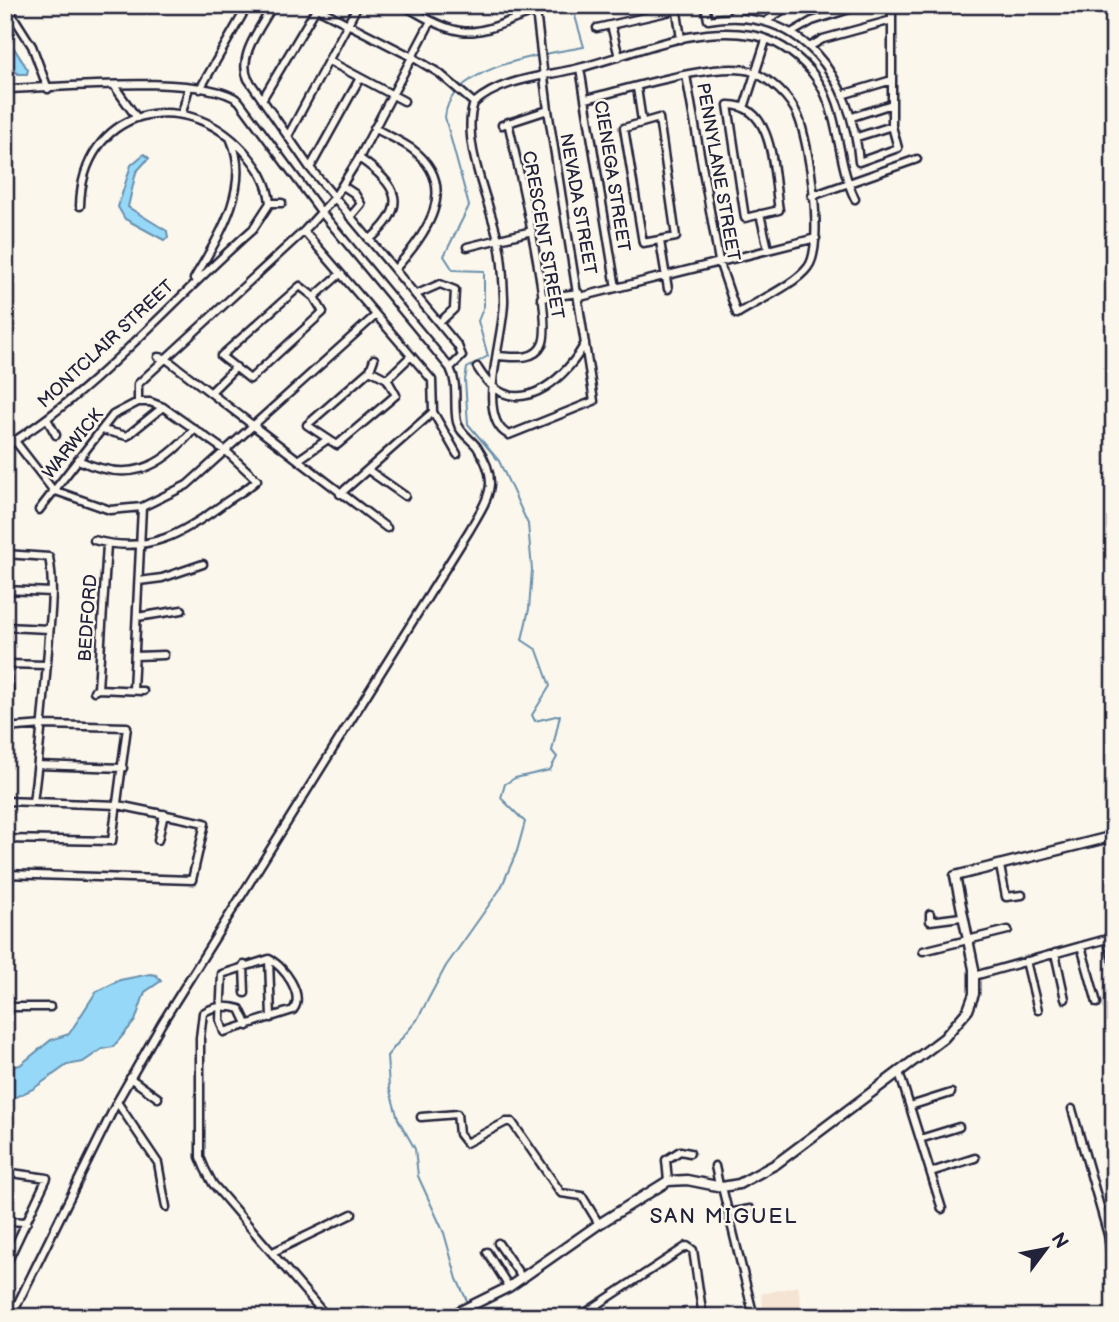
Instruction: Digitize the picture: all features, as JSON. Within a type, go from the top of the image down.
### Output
[{"type":"street","points":[[6,5],[32,46],[48,89]]},
{"type":"street","points":[[200,89],[248,5]]},
{"type":"street","points":[[273,5],[248,52],[244,67],[248,79],[310,168],[462,353],[461,359],[450,368]]},
{"type":"street","points":[[288,136],[358,5]]},
{"type":"street","points":[[94,540],[107,544],[141,544],[170,537],[194,526],[257,480],[226,452],[163,407],[150,402],[136,402],[138,384],[161,358],[304,230],[334,198],[359,158],[430,22],[403,5]]},
{"type":"street","points":[[705,5],[708,20],[731,16],[765,22],[791,33],[809,47],[831,70],[845,94],[857,137],[859,162],[898,148],[892,126],[892,5]]},
{"type":"street","points":[[731,16],[749,5]]},
{"type":"street","points":[[765,22],[790,5]]},
{"type":"street","points":[[791,33],[812,20],[862,5]]},
{"type":"street","points":[[263,98],[315,6],[412,57],[474,103]]},
{"type":"street","points":[[597,28],[676,7],[681,39]]},
{"type":"street","name":"NEVADA STREET","points":[[430,22],[466,33],[494,27],[536,11],[546,75],[548,110],[594,401],[513,436],[503,432],[493,416],[492,387]]},
{"type":"street","points":[[809,47],[823,38],[892,20]]},
{"type":"street","points":[[611,25],[619,57]]},
{"type":"street","points":[[492,387],[499,356],[505,304],[499,242],[470,132],[474,103],[499,87],[580,68],[681,39],[735,34],[766,40],[795,55],[818,81],[835,117],[847,183],[855,199]]},
{"type":"street","points":[[744,108],[766,40]]},
{"type":"street","points":[[329,61],[404,101]]},
{"type":"street","name":"CIENEGA STREET","points":[[580,68],[616,288]]},
{"type":"street","points":[[541,298],[616,288],[816,237],[812,196],[798,117],[772,84],[754,73],[731,70],[686,75],[586,99]]},
{"type":"street","points":[[818,81],[831,70]]},
{"type":"street","name":"PENNYLANE STREET","points":[[686,75],[719,261],[737,314],[808,268],[816,237]]},
{"type":"street","points":[[310,168],[360,78]]},
{"type":"street","points":[[845,94],[892,80]]},
{"type":"street","points":[[115,87],[137,118]]},
{"type":"street","points":[[5,89],[189,87],[229,93],[239,101],[322,213],[450,368],[456,383],[457,422],[477,447],[489,470],[491,490],[130,1078],[11,1317]]},
{"type":"street","points":[[182,113],[189,87]]},
{"type":"street","points":[[637,88],[642,121]]},
{"type":"street","points":[[852,117],[892,104]]},
{"type":"street","points":[[728,105],[744,108],[762,126],[768,144],[779,210],[745,218],[728,105]]},
{"type":"street","name":"CRESCENT STREET","points":[[499,356],[524,358],[542,347],[546,320],[532,231],[505,124],[548,110]]},
{"type":"street","points":[[80,206],[82,181],[98,148],[115,130],[137,118],[159,113],[182,113],[210,122],[229,135],[265,180],[270,203],[282,204]]},
{"type":"street","points":[[210,122],[215,113]]},
{"type":"street","points":[[659,118],[676,237],[660,241],[643,243],[624,128],[659,118]]},
{"type":"street","points":[[857,137],[892,126]]},
{"type":"street","points":[[374,128],[419,155],[429,169],[437,202],[431,222],[421,240],[395,269]]},
{"type":"street","name":"MONTCLAIR STREET","points":[[191,285],[232,206],[237,158],[229,135]]},
{"type":"street","points":[[359,158],[388,180],[394,194],[394,211],[390,219],[369,240]]},
{"type":"street","points":[[812,196],[917,159]]},
{"type":"street","points":[[342,186],[355,194],[361,204],[350,217]]},
{"type":"street","name":"MONTCLAIR STREET","points":[[5,447],[47,419],[115,360],[261,221],[270,203]]},
{"type":"street","points":[[760,214],[768,249]]},
{"type":"street","points":[[304,230],[432,380],[433,412],[457,454]]},
{"type":"street","points":[[467,247],[499,242],[532,231]]},
{"type":"street","points":[[660,241],[668,289]]},
{"type":"street","points":[[314,297],[340,274]]},
{"type":"street","points":[[211,357],[221,356],[300,286],[301,277]]},
{"type":"street","points":[[416,294],[440,284],[455,290],[454,309],[439,323]]},
{"type":"street","points":[[300,286],[314,297],[323,312]]},
{"type":"street","points":[[221,356],[236,367],[250,383],[323,312],[332,311]]},
{"type":"street","points":[[15,441],[53,490],[110,510],[142,507],[187,485],[376,316]]},
{"type":"street","points":[[477,367],[492,387],[521,395],[542,389],[568,371],[586,342]]},
{"type":"street","points":[[387,379],[411,356]]},
{"type":"street","points":[[161,358],[211,391],[387,528]]},
{"type":"street","points":[[337,445],[304,425],[370,370],[374,359]]},
{"type":"street","points":[[211,391],[236,367]]},
{"type":"street","points":[[337,445],[400,395],[387,379],[370,370]]},
{"type":"street","name":"WARWICK","points":[[39,510],[113,415],[136,402]]},
{"type":"street","points":[[102,430],[127,436],[163,407]]},
{"type":"street","points":[[340,494],[433,412]]},
{"type":"street","points":[[47,419],[56,435]]},
{"type":"street","points":[[442,425],[457,422]]},
{"type":"street","points":[[78,460],[108,472],[142,470],[169,454],[194,429]]},
{"type":"street","points":[[298,460],[328,439]]},
{"type":"street","points":[[337,445],[337,454]]},
{"type":"street","points":[[368,470],[405,496]]},
{"type":"street","points":[[142,507],[133,690],[143,691]]},
{"type":"street","name":"BEDFORD","points":[[107,544],[96,690],[133,690]]},
{"type":"street","points":[[5,554],[49,557],[52,592],[43,725],[33,802]]},
{"type":"street","points":[[139,581],[162,578],[203,564]]},
{"type":"street","points":[[5,590],[52,592]]},
{"type":"street","points":[[137,617],[182,610]]},
{"type":"street","points":[[5,627],[49,629]]},
{"type":"street","points":[[135,656],[164,655]]},
{"type":"street","points":[[9,691],[6,664],[47,665]]},
{"type":"street","points":[[5,728],[43,725],[128,727],[112,841],[5,839]]},
{"type":"street","points":[[38,765],[123,768]]},
{"type":"street","points":[[5,801],[118,805],[205,823],[192,880],[5,874]]},
{"type":"street","points":[[158,840],[164,814]]},
{"type":"street","points":[[448,1317],[523,1279],[599,1224],[668,1181],[687,1180],[720,1186],[739,1184],[776,1164],[944,1038],[968,1010],[974,994],[974,976],[955,876],[1114,836]]},
{"type":"street","points":[[1000,866],[1006,897],[1022,895]]},
{"type":"street","points":[[930,914],[930,922],[961,917]]},
{"type":"street","points":[[923,951],[1008,930]]},
{"type":"street","points":[[974,976],[1110,937],[1114,963]]},
{"type":"street","points":[[1081,946],[1097,1003]]},
{"type":"street","points":[[1055,953],[1065,999]]},
{"type":"street","points":[[269,958],[277,964],[299,996],[293,1010],[224,1032],[220,1028],[222,974],[269,958]]},
{"type":"street","points":[[269,958],[271,1018]]},
{"type":"street","points":[[1026,961],[1038,1010]]},
{"type":"street","points":[[244,965],[245,993]]},
{"type":"street","points":[[5,1008],[50,1007]]},
{"type":"street","points":[[248,1026],[240,1009],[221,1007],[203,1013],[200,1038],[201,1157],[213,1184],[327,1317]]},
{"type":"street","points":[[899,1072],[942,1209]]},
{"type":"street","points":[[130,1078],[159,1098]]},
{"type":"street","points":[[910,1106],[951,1093]]},
{"type":"street","points":[[117,1102],[158,1163],[166,1207]]},
{"type":"street","points":[[1072,1109],[1109,1240],[1114,1276]]},
{"type":"street","points":[[421,1117],[457,1114],[459,1135],[466,1143],[506,1122],[512,1122],[561,1193],[582,1196],[599,1224]]},
{"type":"street","points":[[920,1139],[960,1127]]},
{"type":"street","points":[[668,1181],[666,1160],[680,1151],[690,1153]]},
{"type":"street","points":[[930,1172],[975,1158]]},
{"type":"street","points":[[715,1166],[753,1315],[735,1317]]},
{"type":"street","points":[[5,1172],[47,1178],[5,1267]]},
{"type":"street","points":[[728,1213],[750,1209]]},
{"type":"street","points":[[273,1252],[352,1214]]},
{"type":"street","points":[[5,1221],[27,1222]]},
{"type":"street","points":[[498,1243],[523,1279]]},
{"type":"street","points":[[579,1317],[687,1246],[693,1251],[703,1317]]},
{"type":"street","points":[[487,1252],[509,1287]]},
{"type":"shaded area","points":[[798,1286],[803,1317],[765,1317],[761,1294]]},
{"type":"water","points":[[5,34],[28,70],[27,74],[18,74],[5,60]]},
{"type":"water","points":[[144,154],[149,158],[136,172],[128,207],[167,231],[168,238],[164,240],[125,219],[118,207],[131,165]]},
{"type":"water","points":[[156,975],[161,981],[145,992],[135,1021],[113,1047],[102,1049],[83,1062],[67,1065],[33,1089],[5,1102],[5,1068],[20,1065],[51,1040],[69,1034],[96,992],[120,980]]},
{"type":"waterway","points":[[468,1303],[457,1279],[444,1233],[418,1176],[415,1149],[398,1119],[389,1087],[387,1056],[417,1020],[446,966],[501,888],[517,851],[525,822],[501,798],[505,784],[515,778],[550,770],[557,757],[552,751],[560,715],[535,721],[532,715],[550,686],[537,650],[522,640],[529,609],[532,570],[528,524],[499,461],[468,424],[465,380],[467,368],[488,356],[478,321],[484,306],[484,271],[453,270],[444,256],[469,206],[445,117],[450,100],[480,74],[523,59],[584,47],[575,16],[602,5]]},
{"type":"waterway","points":[[471,1308],[475,1317]]},
{"type":"district","name":"SAN MIGUEL","points":[[724,1216]]}]
